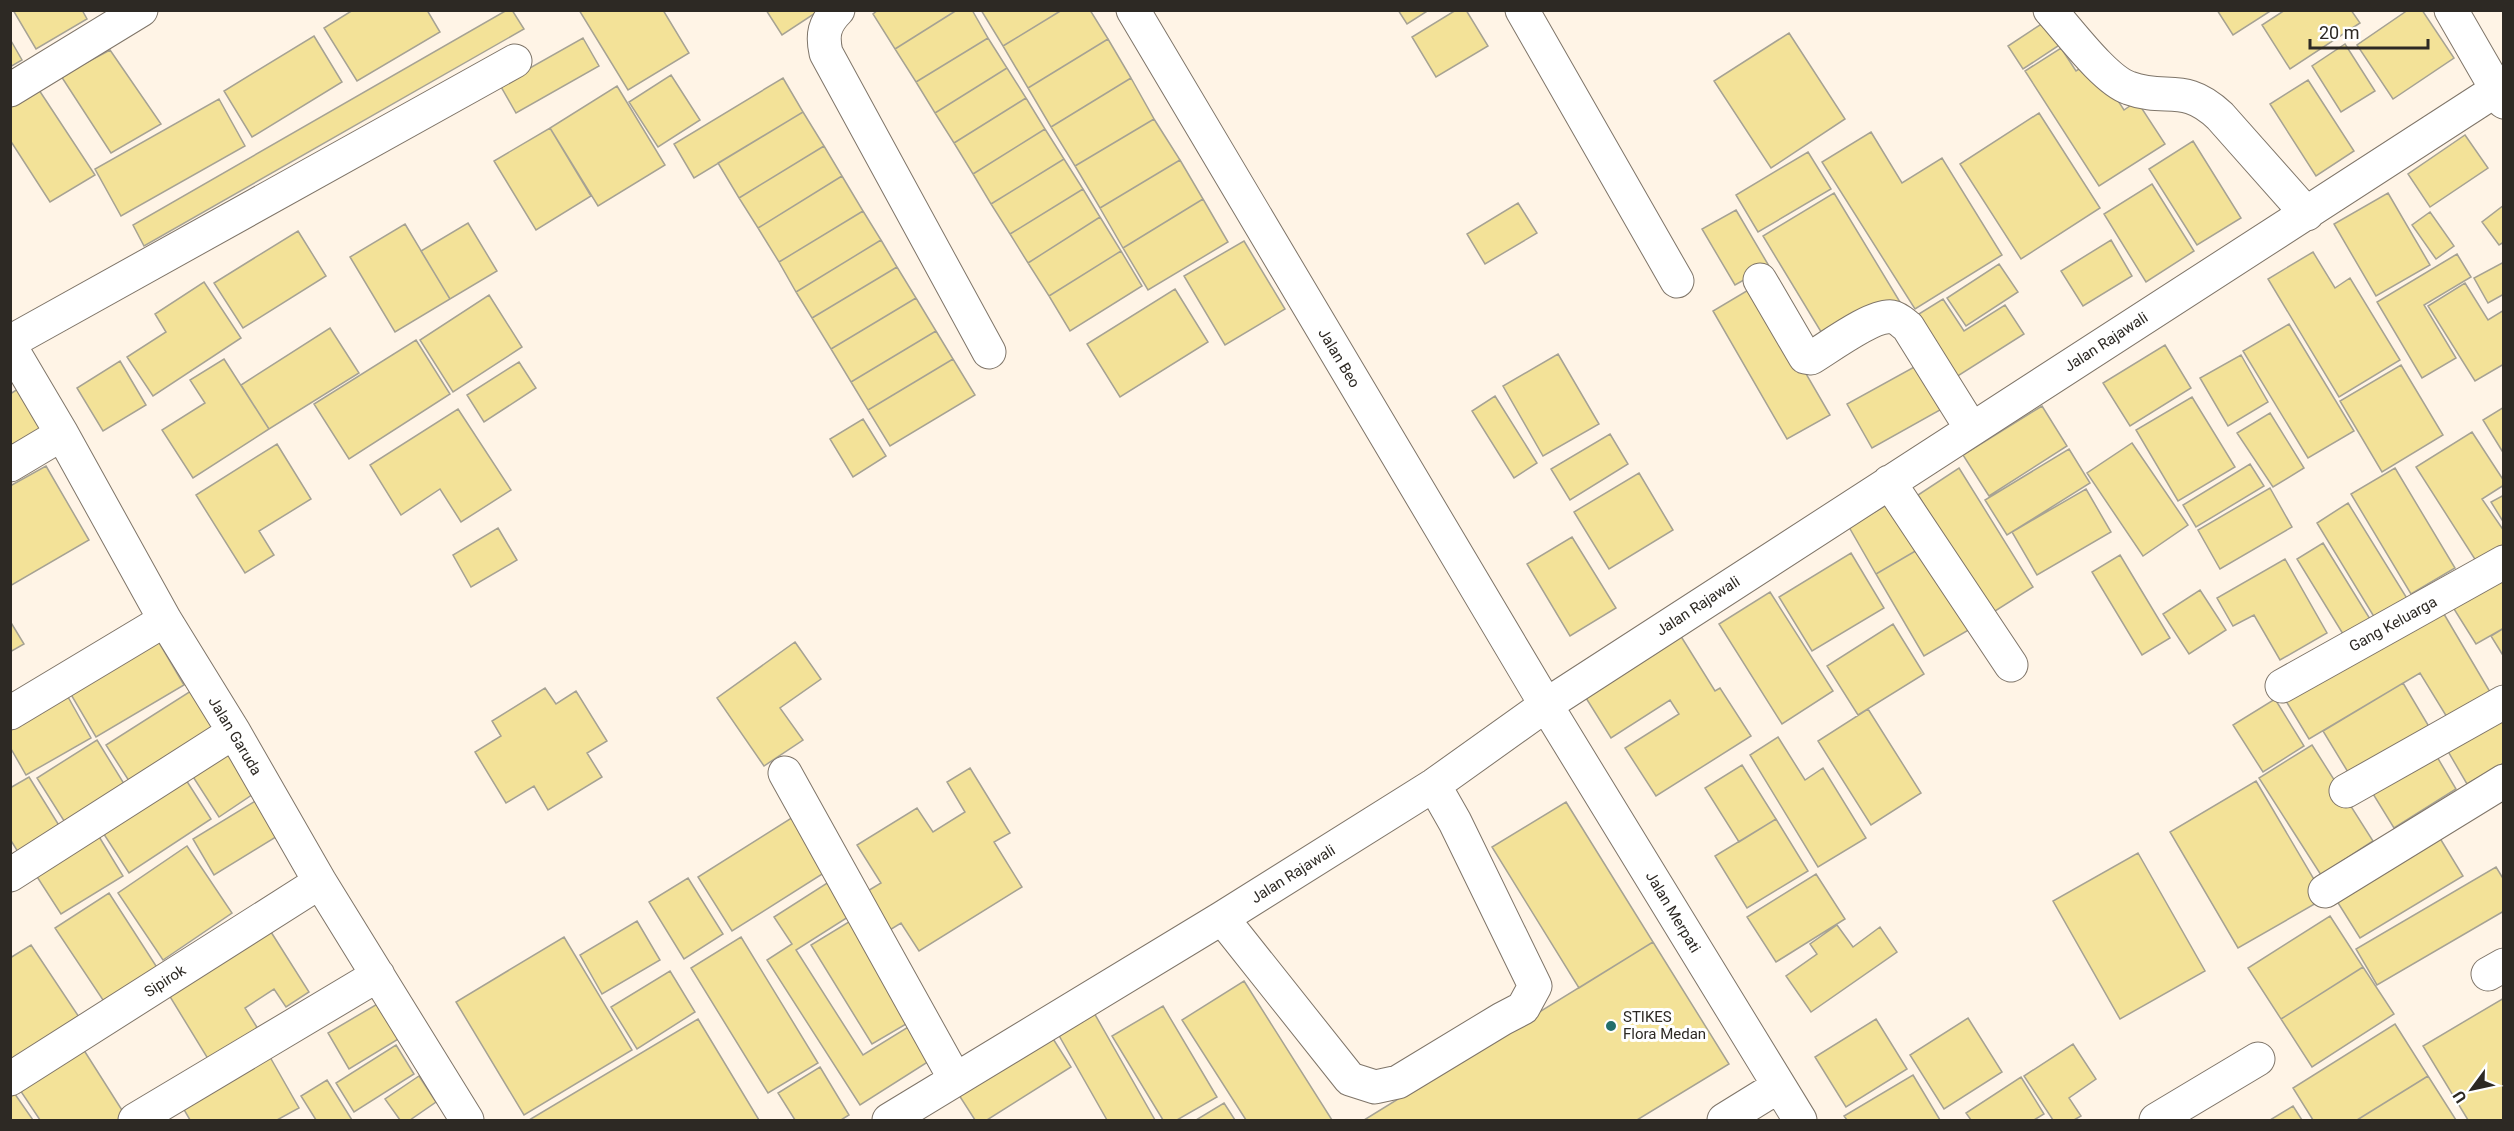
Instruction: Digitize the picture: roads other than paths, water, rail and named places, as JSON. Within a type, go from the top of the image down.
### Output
[{"type":"street","points":[[10,90],[141,10]]},
{"type":"street","points":[[838,10],[825,27],[823,38],[826,53],[988,352]]},
{"type":"street","name":"Jalan Beo","points":[[1132,10],[1546,705]]},
{"type":"street","points":[[2050,10],[2106,74],[2120,84],[2131,89],[2190,96],[2205,101],[2307,214]]},
{"type":"street","points":[[2451,10],[2501,92]]},
{"type":"street","points":[[1527,21],[1677,281]]},
{"type":"street","points":[[10,344],[515,61]]},
{"type":"street","name":"Jalan Rajawali","points":[[889,1120],[1222,918],[1434,785],[1546,705],[1971,428],[2501,92]]},
{"type":"street","points":[[1760,280],[1804,357],[1811,358],[1878,319],[1893,317],[1899,320],[1908,327],[1971,428]]},
{"type":"street","name":"Jalan Garuda","points":[[10,344],[165,620],[234,732],[320,882],[467,1120]]},
{"type":"street","points":[[10,465],[62,434]]},
{"type":"street","points":[[1889,482],[2011,665]]},
{"type":"street","name":"Gang Keluarga","points":[[2282,686],[2504,562]]},
{"type":"street","points":[[10,713],[165,620]]},
{"type":"street","points":[[2346,791],[2504,702]]},
{"type":"street","name":"Jalan Merpati","points":[[1546,705],[1800,1120]]},
{"type":"street","points":[[10,875],[234,732]]},
{"type":"street","points":[[785,773],[955,1079]]},
{"type":"street","points":[[2325,891],[2504,781]]},
{"type":"street","points":[[1222,918],[1350,1079],[1375,1087],[1398,1082],[1502,1018],[1523,1008],[1535,986],[1455,822],[1434,785]]},
{"type":"street","name":"Sipirok","points":[[10,1080],[320,882]]},
{"type":"street","points":[[135,1120],[378,975]]},
{"type":"street","points":[[2156,1120],[2258,1059]]},
{"type":"street","points":[[1724,1120],[1779,1086]]},
{"type":"place","name":"STIKES Flora Medan","points":[[1611,1026]]}]
